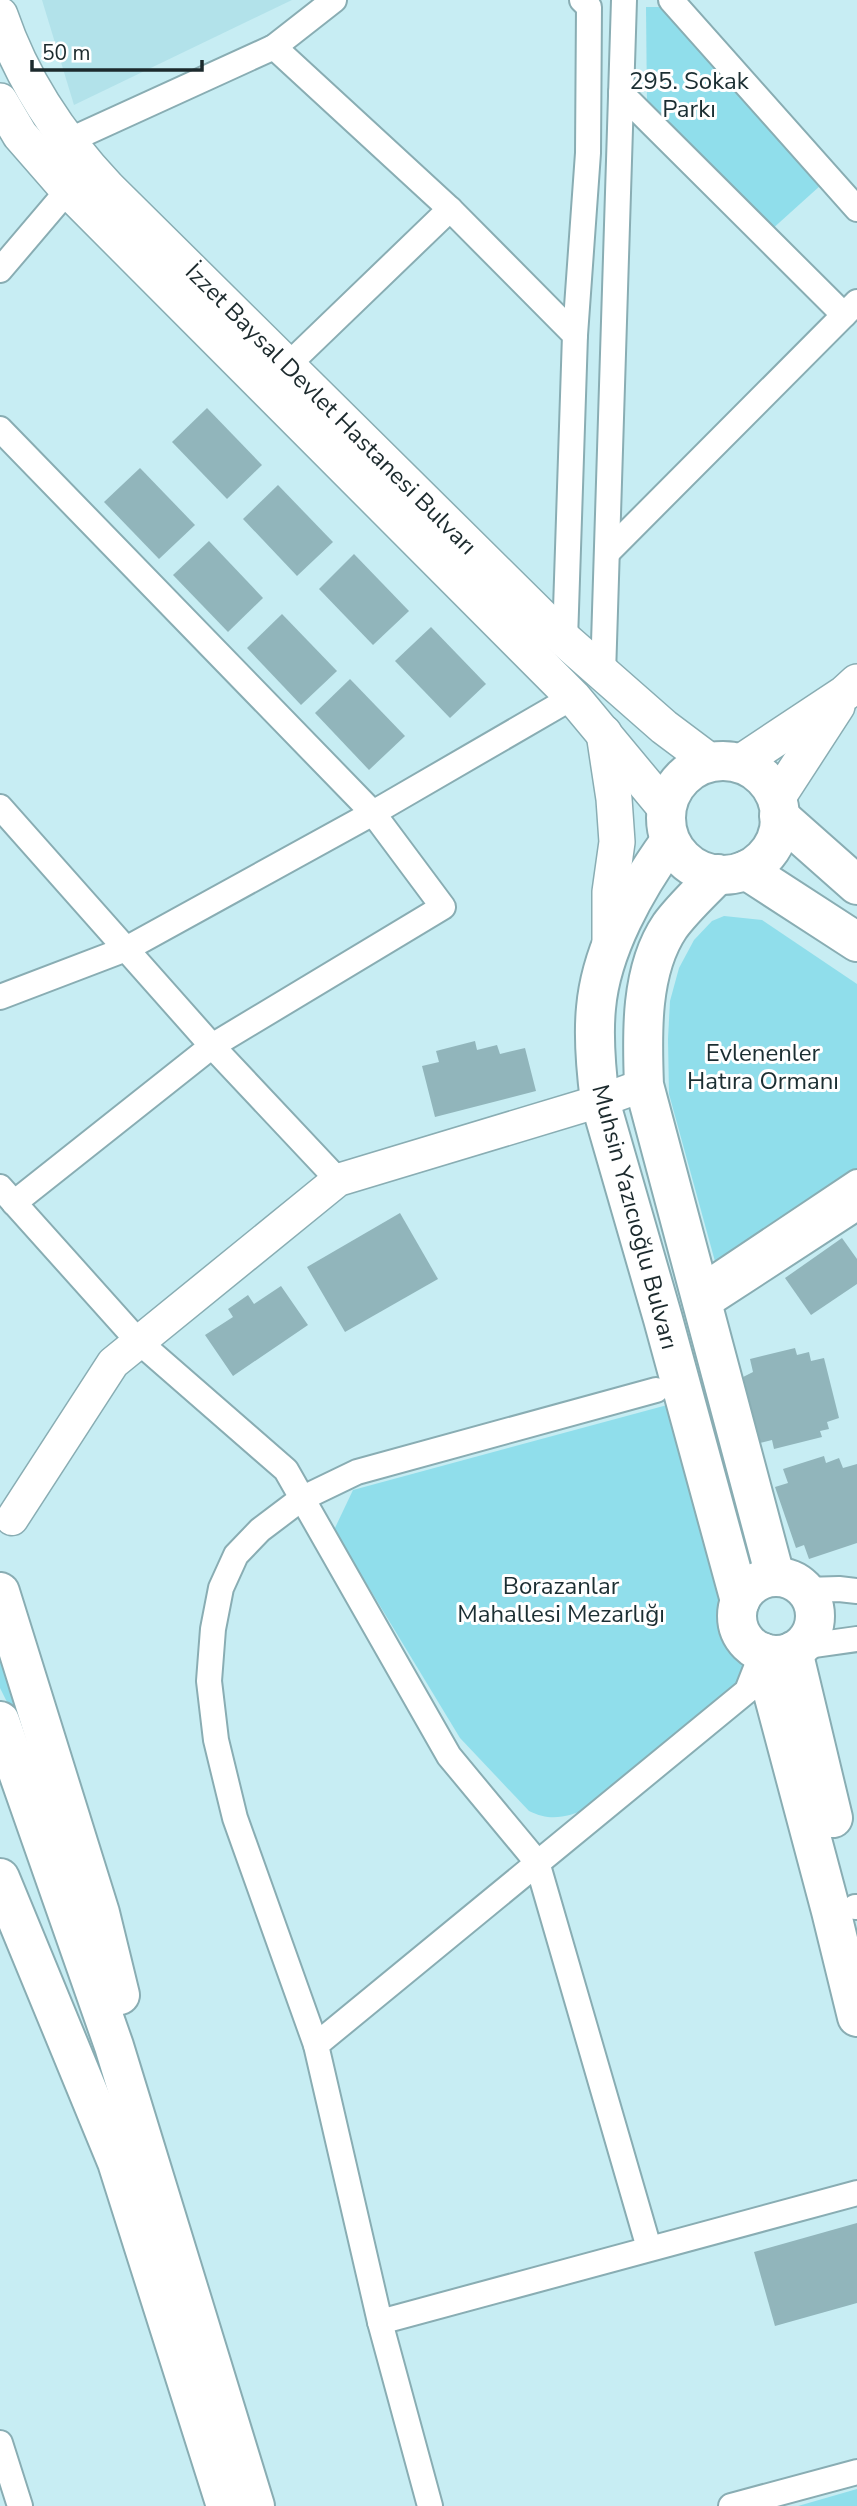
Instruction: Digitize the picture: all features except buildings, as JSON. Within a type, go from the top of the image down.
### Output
[{"type":"main road","name":"İzzet Baysal Devlet Hastanesi Bulvarı","points":[[0,15],[32,86],[68,141],[108,188],[565,640],[664,727],[725,763]]},
{"type":"main road","name":"İzzet Baysal Devlet Hastanesi Bulvarı","points":[[0,101],[20,135],[16,144],[68,190],[573,697],[604,733],[668,825]]},
{"type":"main road","points":[[725,763],[851,688]]},
{"type":"main road","points":[[732,872],[761,860],[773,846],[779,829],[778,808],[851,688]]},
{"type":"main road","points":[[604,733],[614,799],[617,842],[610,892],[610,955]]},
{"type":"main road","points":[[857,885],[778,808],[764,779],[750,768],[725,763],[698,767],[684,776],[673,790],[668,825],[680,856],[694,867],[732,872],[857,942]]},
{"type":"main road","name":"Muhsin Yazıcıoğlu Bulvarı","points":[[668,825],[602,975],[596,1008],[595,1064],[600,1101],[740,1601]]},
{"type":"main road","name":"Muhsin Yazıcıoğlu Bulvarı","points":[[732,872],[670,926],[656,955],[650,978],[643,1036],[644,1085],[702,1297],[790,1583]]},
{"type":"main road","points":[[790,1583],[815,1609],[815,1620],[807,1639],[785,1650],[751,1646],[738,1626],[740,1601],[754,1584],[790,1583]]},
{"type":"main road","points":[[0,1592],[100,1913],[132,2046],[140,2124]]},
{"type":"main road","points":[[785,1650],[856,1910]]},
{"type":"main road","points":[[785,1650],[831,1911],[857,2017]]},
{"type":"main road","points":[[0,1721],[140,2124],[255,2506]]},
{"type":"main road","points":[[0,1775],[104,2085],[117,2162]]},
{"type":"main road","points":[[0,1878],[117,2162],[226,2506]]},
{"type":"street","points":[[68,141],[274,47],[334,0]]},
{"type":"street","points":[[565,640],[575,335],[587,153],[589,6],[582,0]]},
{"type":"street","points":[[603,675],[624,0]]},
{"type":"street","points":[[671,0],[857,209]]},
{"type":"street","points":[[274,47],[450,208],[575,335]]},
{"type":"street","points":[[607,553],[850,309],[621,93]]},
{"type":"street","points":[[0,270],[68,190]]},
{"type":"street","points":[[287,366],[450,208]]},
{"type":"street","points":[[0,429],[373,813],[443,906],[212,1046],[7,1195],[138,1341],[286,1470],[449,1756],[537,1862],[649,2248]]},
{"type":"street","points":[[0,997],[126,949],[373,813],[573,697]]},
{"type":"street","points":[[0,807],[212,1046],[338,1180]]},
{"type":"street","points":[[12,1518],[113,1363],[338,1180],[600,1101],[644,1085]]},
{"type":"street","points":[[702,1297],[857,1182]]},
{"type":"street","points":[[702,1297],[857,1208]]},
{"type":"street","points":[[430,2506],[380,2322],[316,2045],[235,1818],[216,1740],[209,1681],[215,1616],[221,1588],[236,1555],[260,1530],[301,1499],[357,1472],[656,1390]]},
{"type":"street","points":[[790,1583],[857,1591]]},
{"type":"street","points":[[316,2045],[747,1690],[785,1650],[857,1639]]},
{"type":"street","points":[[380,2322],[857,2193]]},
{"type":"street","points":[[0,2443],[20,2506]]},
{"type":"street","points":[[731,2506],[857,2472]]},
{"type":"shaded area","points":[[42,0],[292,0],[74,105]]},
{"type":"green space","name":"295. Sokak Parkı","points":[[646,7],[660,7],[821,185],[770,231],[647,106]]},
{"type":"green space","name":"Evlenenler Hatıra Ormanı","points":[[724,916],[762,920],[857,984],[857,1172],[716,1265],[669,1094],[668,1039],[670,1001],[679,968],[694,940],[712,921]]},
{"type":"green space","name":"Borazanlar Mahallesi Mezarlığı","points":[[671,1404],[747,1674],[589,1808],[559,1817],[537,1814],[529,1811],[460,1738],[334,1530],[353,1490]]},
{"type":"green space","points":[[0,1642],[21,1701],[20,1728],[0,1688]]},
{"type":"green space","points":[[857,2489],[857,2506],[798,2506]]}]
